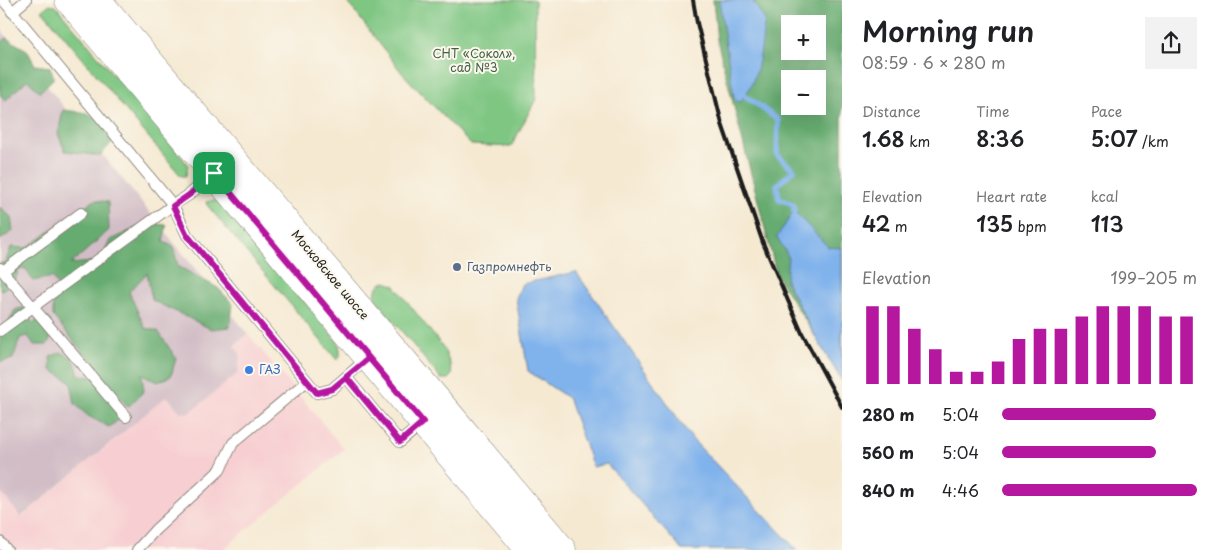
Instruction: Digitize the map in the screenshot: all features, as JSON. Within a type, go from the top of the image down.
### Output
[{"type":"main road","name":"Московское шоссе","points":[[69,0],[530,550]]},
{"type":"main road","name":"Московское шоссе","points":[[97,0],[562,550]]},
{"type":"lane","points":[[3,0],[173,206],[187,235],[317,393],[332,389],[369,358]]},
{"type":"lane","points":[[12,12],[26,0]]},
{"type":"lane","points":[[0,331],[189,195],[214,173]]},
{"type":"lane","points":[[81,213],[2,270],[126,417]]},
{"type":"lane","points":[[346,377],[400,442],[423,422]]},
{"type":"lane","points":[[137,550],[155,530],[220,470],[233,443],[307,382]]},
{"type":"lane","points":[[0,542],[7,550]]},
{"type":"shaded area","points":[[0,28],[248,334],[234,346],[240,353],[238,373],[189,413],[180,412],[167,396],[21,517],[0,491]]},
{"type":"shaded area","points":[[248,334],[344,449],[222,550],[0,550],[0,491],[22,517],[167,396],[180,412],[234,346]]},
{"type":"green space","name":"СНТ «Сокол», сад №3","points":[[346,0],[535,0],[536,99],[511,147],[471,145],[402,73]]},
{"type":"green space","points":[[713,0],[842,0],[842,378],[777,276],[717,40]]},
{"type":"green space","points":[[50,4],[56,6],[182,157],[188,165],[186,176],[181,176],[42,10]]},
{"type":"green space","points":[[6,38],[27,50],[35,65],[50,67],[54,78],[40,92],[27,80],[6,100],[0,95],[0,44]]},
{"type":"green space","points":[[63,110],[88,113],[104,124],[113,141],[100,156],[65,151],[58,134]]},
{"type":"green space","points":[[95,200],[108,202],[109,230],[71,264],[101,261],[110,240],[147,223],[167,225],[163,242],[173,246],[178,266],[218,288],[233,304],[230,327],[211,329],[152,300],[147,273],[129,292],[145,328],[158,331],[176,358],[171,376],[158,382],[142,374],[144,391],[128,407],[53,316],[53,303],[61,291],[52,277],[33,281],[25,268],[18,271],[15,282],[0,291],[0,263],[5,263],[11,247],[26,248]]},
{"type":"green space","points":[[214,200],[223,204],[338,342],[340,357],[337,360],[207,205],[206,202]]},
{"type":"green space","points":[[0,207],[11,217],[13,231],[0,240]]},
{"type":"green space","points":[[385,282],[394,285],[443,347],[452,375],[448,379],[441,379],[376,300],[376,289]]},
{"type":"green space","points":[[29,306],[31,322],[35,323],[41,314],[51,320],[50,340],[47,345],[34,345],[28,336],[20,338],[13,359],[0,362],[0,337],[15,310]]},
{"type":"green space","points":[[61,352],[74,359],[79,375],[100,378],[121,404],[120,419],[109,427],[88,416],[75,404],[71,382],[51,370],[50,357]]},
{"type":"water","points":[[719,0],[752,0],[765,20],[761,53],[755,74],[751,85],[739,103],[734,97]]},
{"type":"water","points":[[794,211],[828,247],[842,248],[842,381],[816,338],[786,281],[788,256],[777,237]]},
{"type":"water","points":[[576,272],[693,440],[797,550],[682,550],[607,464],[593,467],[568,398],[528,371],[516,298],[522,284]]},
{"type":"waterway","points":[[746,96],[778,120],[777,155],[794,170],[777,185],[779,199],[793,204],[794,211]]},
{"type":"railway","points":[[693,0],[722,124],[763,243],[802,333],[842,407]]},
{"type":"place","name":"Газпромнефть","points":[[457,267]]},
{"type":"place","name":"ГАЗ","points":[[249,370]]},
{"type":"route","points":[[214,173],[173,206],[187,235],[317,393],[332,389],[340,382],[346,377],[369,358],[423,422],[400,442],[346,377],[369,358],[214,173]]}]
